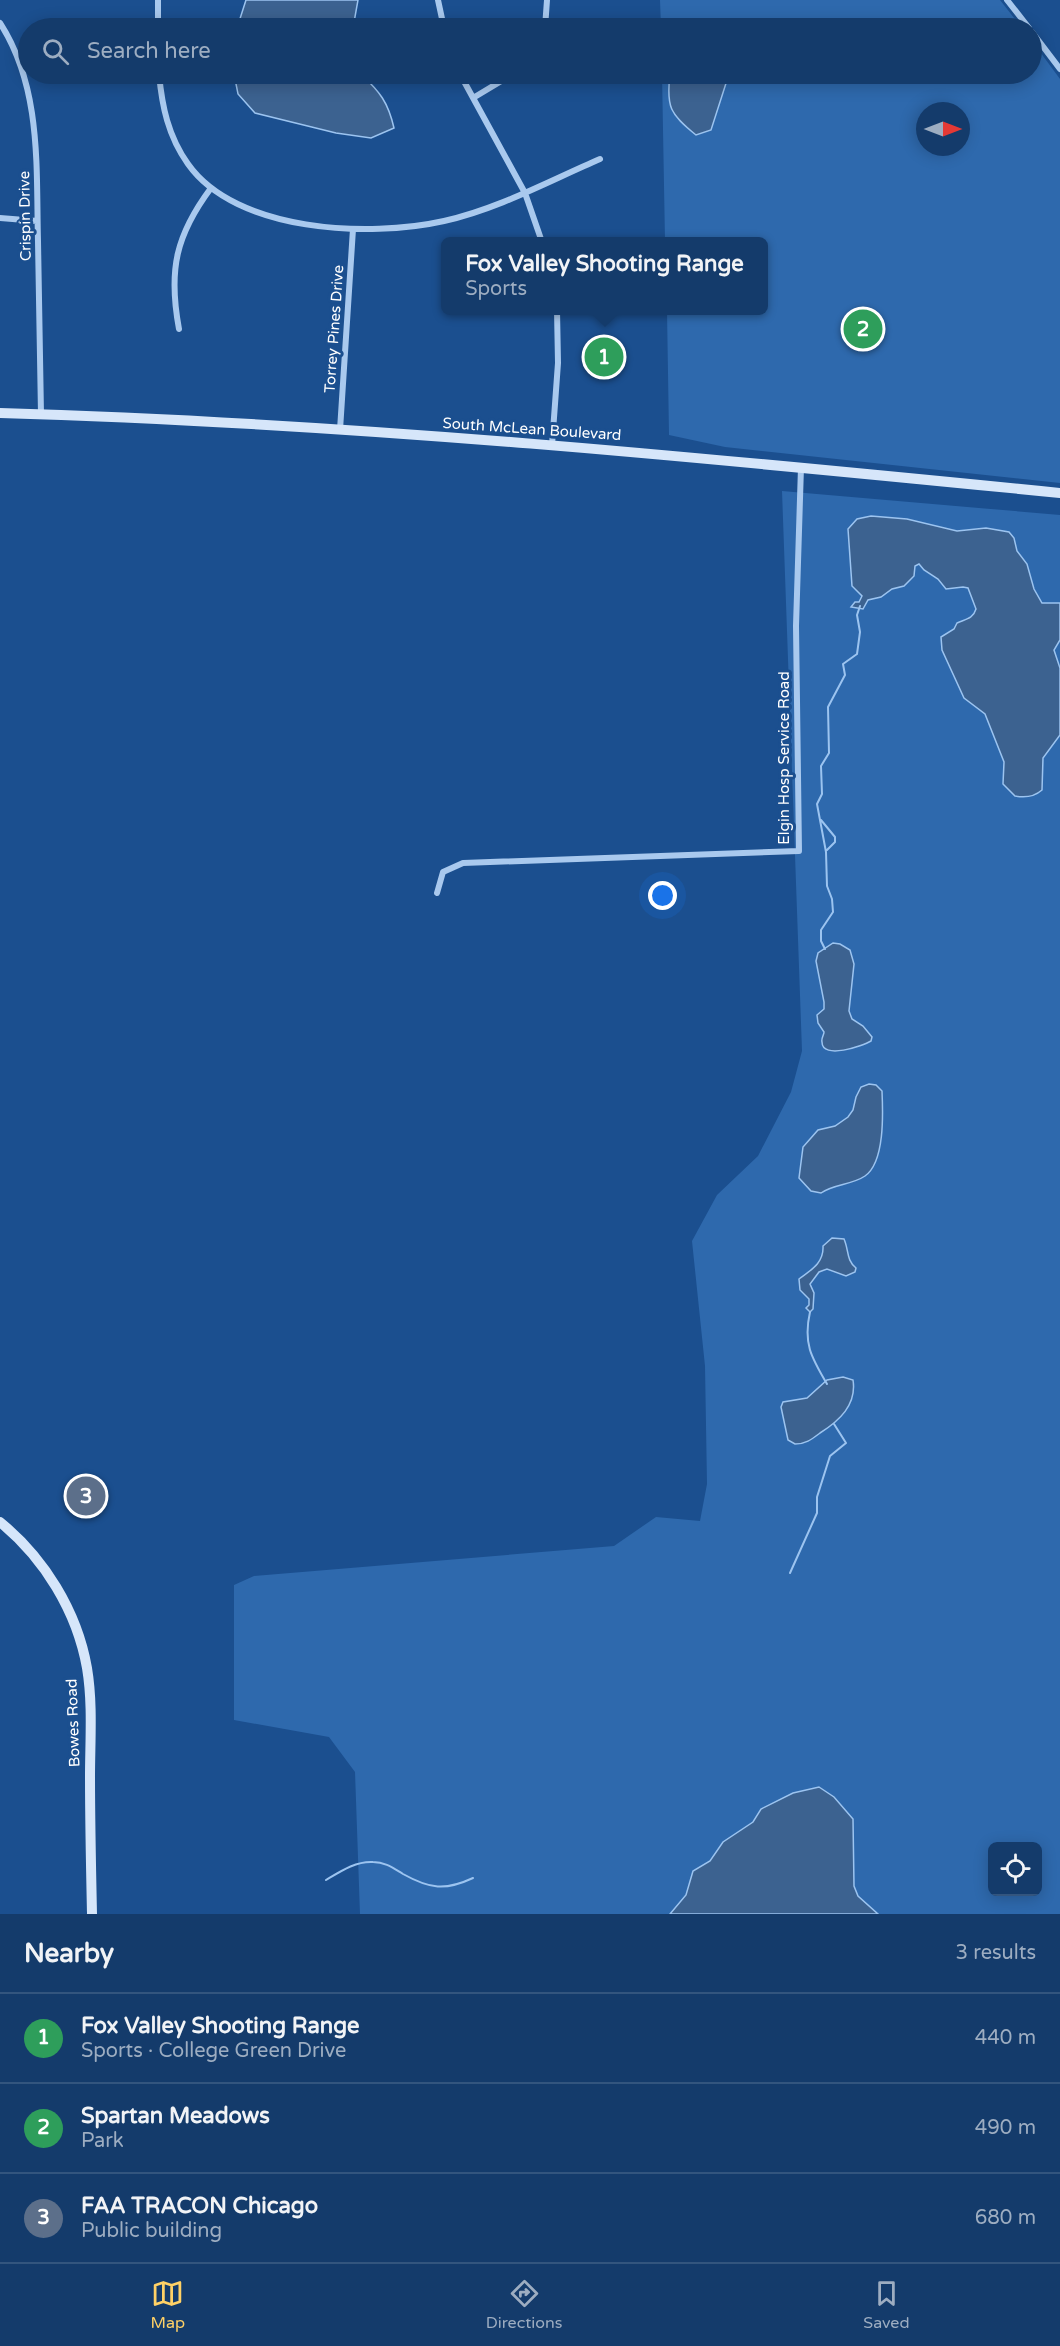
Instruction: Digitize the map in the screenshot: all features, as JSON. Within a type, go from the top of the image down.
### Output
[{"type":"main road","name":"South McLean Boulevard","points":[[0,413],[340,430],[552,445],[1060,493]]},
{"type":"main road","name":"Bowes Road","points":[[0,1522],[33,1554],[59,1591],[77,1630],[87,1669],[90,1721],[92,1914]]},
{"type":"street","points":[[158,0],[158,18]]},
{"type":"street","points":[[438,0],[442,18]]},
{"type":"street","points":[[546,18],[547,0]]},
{"type":"street","points":[[1007,0],[1021,18]]},
{"type":"street","name":"Crispin Drive","points":[[0,23],[15,51],[18,62]]},
{"type":"street","points":[[1042,46],[1060,69]]},
{"type":"street","name":"Crispin Drive","points":[[24,84],[32,114],[36,142],[41,414]]},
{"type":"street","points":[[160,84],[167,123],[189,165],[211,188],[242,205],[272,216],[300,222],[353,229],[394,228],[442,222],[488,208],[600,159]]},
{"type":"street","points":[[465,84],[525,192],[540,237]]},
{"type":"street","points":[[473,98],[496,84]]},
{"type":"street","points":[[179,328],[174,287],[177,255],[187,225],[211,188]]},
{"type":"street","points":[[0,218],[37,220]]},
{"type":"street","name":"Torrey Pines Drive","points":[[340,430],[353,229]]},
{"type":"street","points":[[552,445],[558,363],[557,315]]},
{"type":"street","name":"Elgin Hosp Service Road","points":[[437,894],[443,872],[463,863],[799,851],[796,626],[801,467]]},
{"type":"shaded area","points":[[246,0],[358,0],[355,18],[240,18]]},
{"type":"shaded area","points":[[660,0],[1000,0],[1014,18],[661,18]]},
{"type":"shaded area","points":[[1042,55],[1060,79],[1060,483],[725,447],[669,435],[667,315],[768,315],[768,237],[665,237],[662,84],[1042,84]]},
{"type":"shaded area","points":[[236,84],[371,84],[389,111],[394,128],[371,138],[336,133],[255,113],[238,94]]},
{"type":"shaded area","points":[[670,84],[726,84],[711,130],[696,135],[675,115],[669,94]]},
{"type":"shaded area","points":[[782,491],[1060,515],[1060,1914],[360,1914],[355,1772],[329,1737],[234,1720],[234,1585],[254,1576],[614,1546],[656,1517],[700,1521],[707,1484],[705,1366],[692,1241],[717,1195],[758,1156],[791,1092],[802,1051]]},
{"type":"shaded area","points":[[871,516],[907,519],[957,531],[986,528],[1009,532],[1014,538],[1017,551],[1027,564],[1034,589],[1042,603],[1060,603],[1060,640],[1054,650],[1060,668],[1060,735],[1043,758],[1042,790],[1036,794],[1015,796],[1003,784],[1004,762],[985,714],[964,698],[942,650],[941,637],[954,629],[957,623],[969,618],[975,612],[968,588],[946,589],[938,579],[919,564],[915,566],[914,576],[904,586],[892,589],[881,597],[868,600],[863,609],[851,607],[855,602],[859,602],[862,596],[852,586],[848,529],[857,519]]},
{"type":"shaded area","points":[[833,943],[850,950],[854,964],[849,1011],[852,1019],[863,1026],[872,1037],[871,1041],[860,1046],[835,1051],[824,1047],[822,1041],[824,1032],[818,1023],[817,1015],[824,1009],[824,1002],[816,961],[818,953]]},
{"type":"shaded area","points":[[869,1084],[876,1085],[882,1091],[881,1136],[872,1169],[865,1176],[821,1193],[811,1191],[799,1178],[803,1147],[818,1130],[835,1126],[848,1117],[853,1110],[861,1087]]},
{"type":"shaded area","points":[[832,1238],[844,1239],[849,1258],[856,1268],[855,1272],[846,1276],[827,1269],[819,1272],[810,1284],[814,1293],[813,1309],[810,1312],[806,1308],[809,1305],[809,1299],[800,1290],[799,1279],[816,1266],[823,1252],[823,1246]]},
{"type":"shaded area","points":[[843,1377],[853,1380],[854,1389],[849,1405],[840,1418],[806,1442],[795,1444],[788,1440],[781,1407],[783,1402],[807,1398],[827,1380]]},
{"type":"shaded area","points":[[819,1787],[834,1797],[853,1819],[854,1886],[858,1896],[878,1914],[670,1914],[686,1895],[693,1871],[710,1861],[723,1842],[753,1822],[761,1809],[793,1793]]},
{"type":"waterway","points":[[825,949],[821,941],[821,930],[833,912],[832,899],[827,886],[826,852],[817,804],[822,794],[821,766],[829,753],[828,707],[845,675],[843,664],[857,654],[860,632],[857,615],[860,606]]},
{"type":"waterway","points":[[821,820],[835,837],[835,842],[827,850]]},
{"type":"waterway","points":[[810,1312],[807,1333],[810,1350],[827,1384]]},
{"type":"waterway","points":[[790,1573],[817,1513],[817,1497],[830,1456],[846,1443],[834,1424]]},
{"type":"waterway","points":[[326,1880],[343,1870],[367,1862],[385,1864],[421,1883],[430,1885],[454,1885],[473,1878]]},
{"type":"place","name":"Spartan Meadows","points":[[863,329]]},
{"type":"place","name":"Fox Valley Shooting Range","points":[[604,357]]},
{"type":"place","name":"FAA TRACON Chicago","points":[[86,1496]]}]
